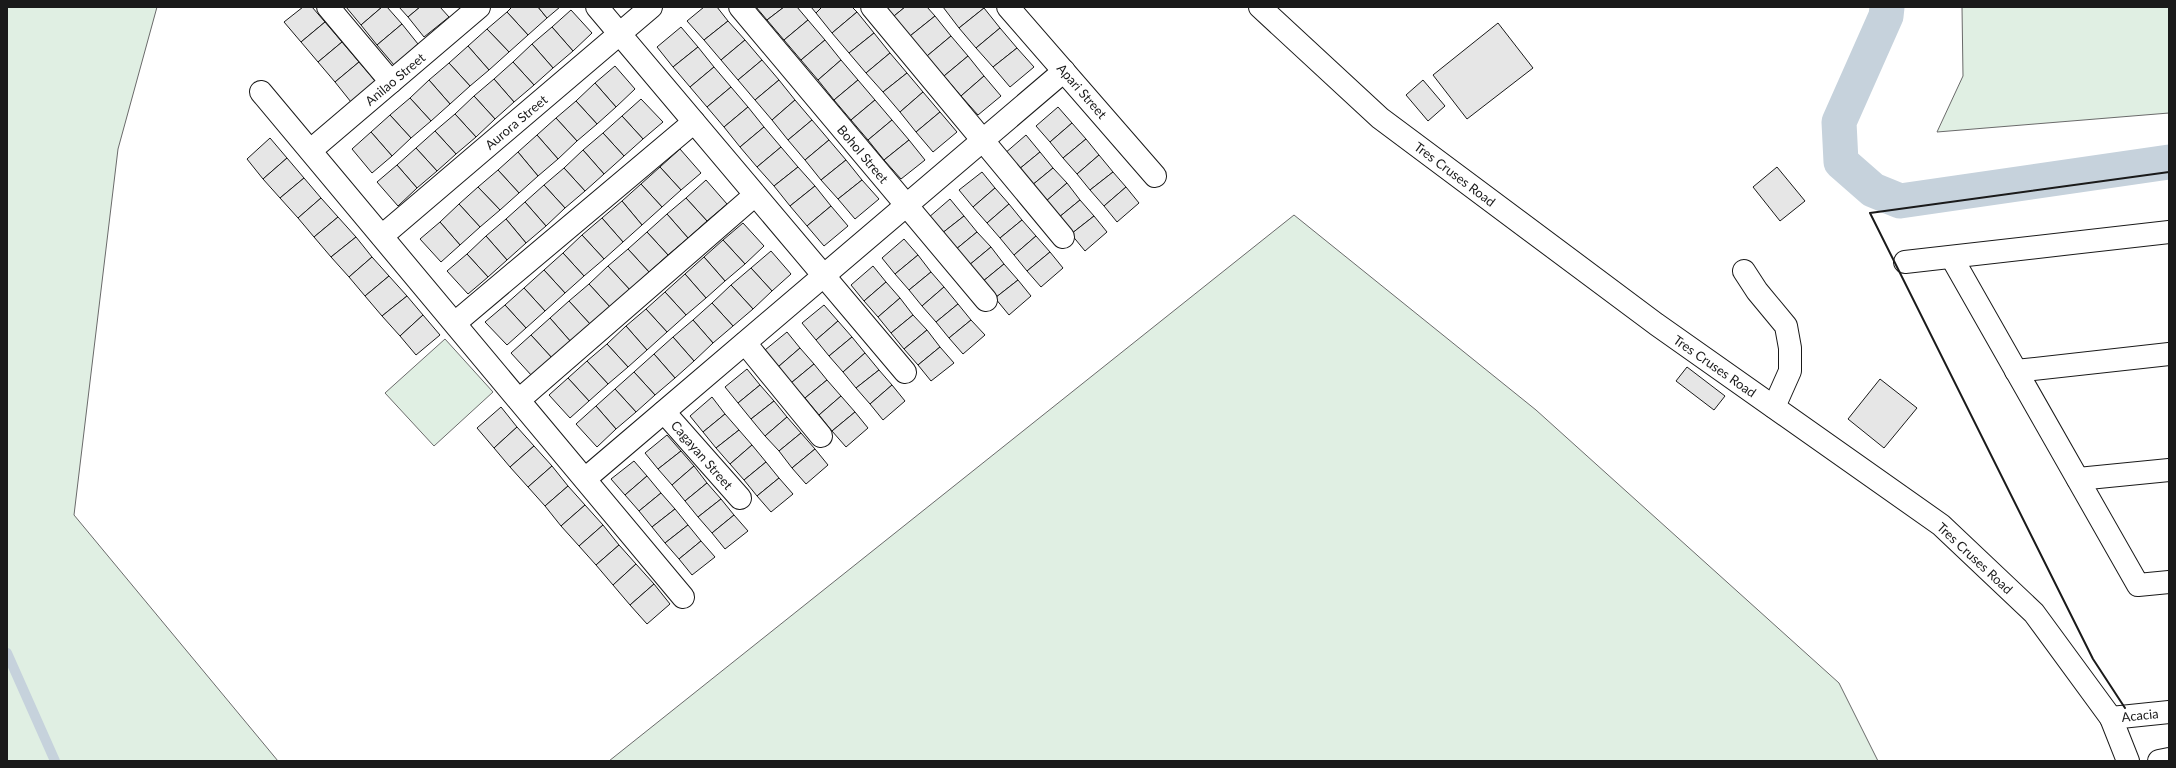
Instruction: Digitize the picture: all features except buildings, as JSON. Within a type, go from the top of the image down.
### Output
[{"type":"street","points":[[328,7],[391,82]]},
{"type":"street","points":[[597,7],[905,372]]},
{"type":"street","name":"Aurora Street","points":[[382,236],[651,7]]},
{"type":"street","name":"Bohol Street","points":[[740,7],[986,300]]},
{"type":"street","points":[[872,7],[1062,237]]},
{"type":"street","name":"Apari Street","points":[[1008,7],[1155,176]]},
{"type":"street","name":"Tres Cruses Road","points":[[1260,7],[1380,118],[1656,324],[1941,526],[2034,613],[2111,718],[2128,761]]},
{"type":"street","name":"Anilao Street","points":[[311,150],[391,82],[471,10]]},
{"type":"street","points":[[585,479],[1064,71]]},
{"type":"street","points":[[261,92],[683,597]]},
{"type":"street","points":[[455,323],[694,122]]},
{"type":"street","points":[[519,400],[756,195]]},
{"type":"street","points":[[1905,262],[1952,258],[2169,232]]},
{"type":"street","points":[[1952,258],[2138,585],[2169,582]]},
{"type":"street","points":[[1744,271],[1757,291],[1786,326],[1790,348],[1790,371],[1774,407]]},
{"type":"street","points":[[745,343],[821,436]]},
{"type":"street","points":[[2016,371],[2169,354]]},
{"type":"street","name":"Cagayan Street","points":[[664,412],[740,498]]},
{"type":"street","points":[[2078,479],[2169,470]]},
{"type":"street","name":"Acacia","points":[[2111,718],[2168,717]]},
{"type":"street","points":[[2159,761],[2169,759]]},
{"type":"green space","points":[[7,7],[157,7],[118,149],[74,515],[278,761],[7,761]]},
{"type":"green space","points":[[1962,7],[2169,7],[2169,113],[1937,132],[1963,76]]},
{"type":"green space","points":[[1294,215],[1536,410],[1839,683],[1878,761],[609,761]]},
{"type":"green space","points":[[445,339],[493,392],[434,446],[385,393]]},
{"type":"waterway","points":[[1887,7],[1886,16],[1839,122],[1841,162],[1873,190],[1900,201],[2169,162]]},
{"type":"waterway","points":[[7,653],[55,761]]},
{"type":"wall","points":[[2125,708],[2093,659],[1870,213],[2169,172]]}]
